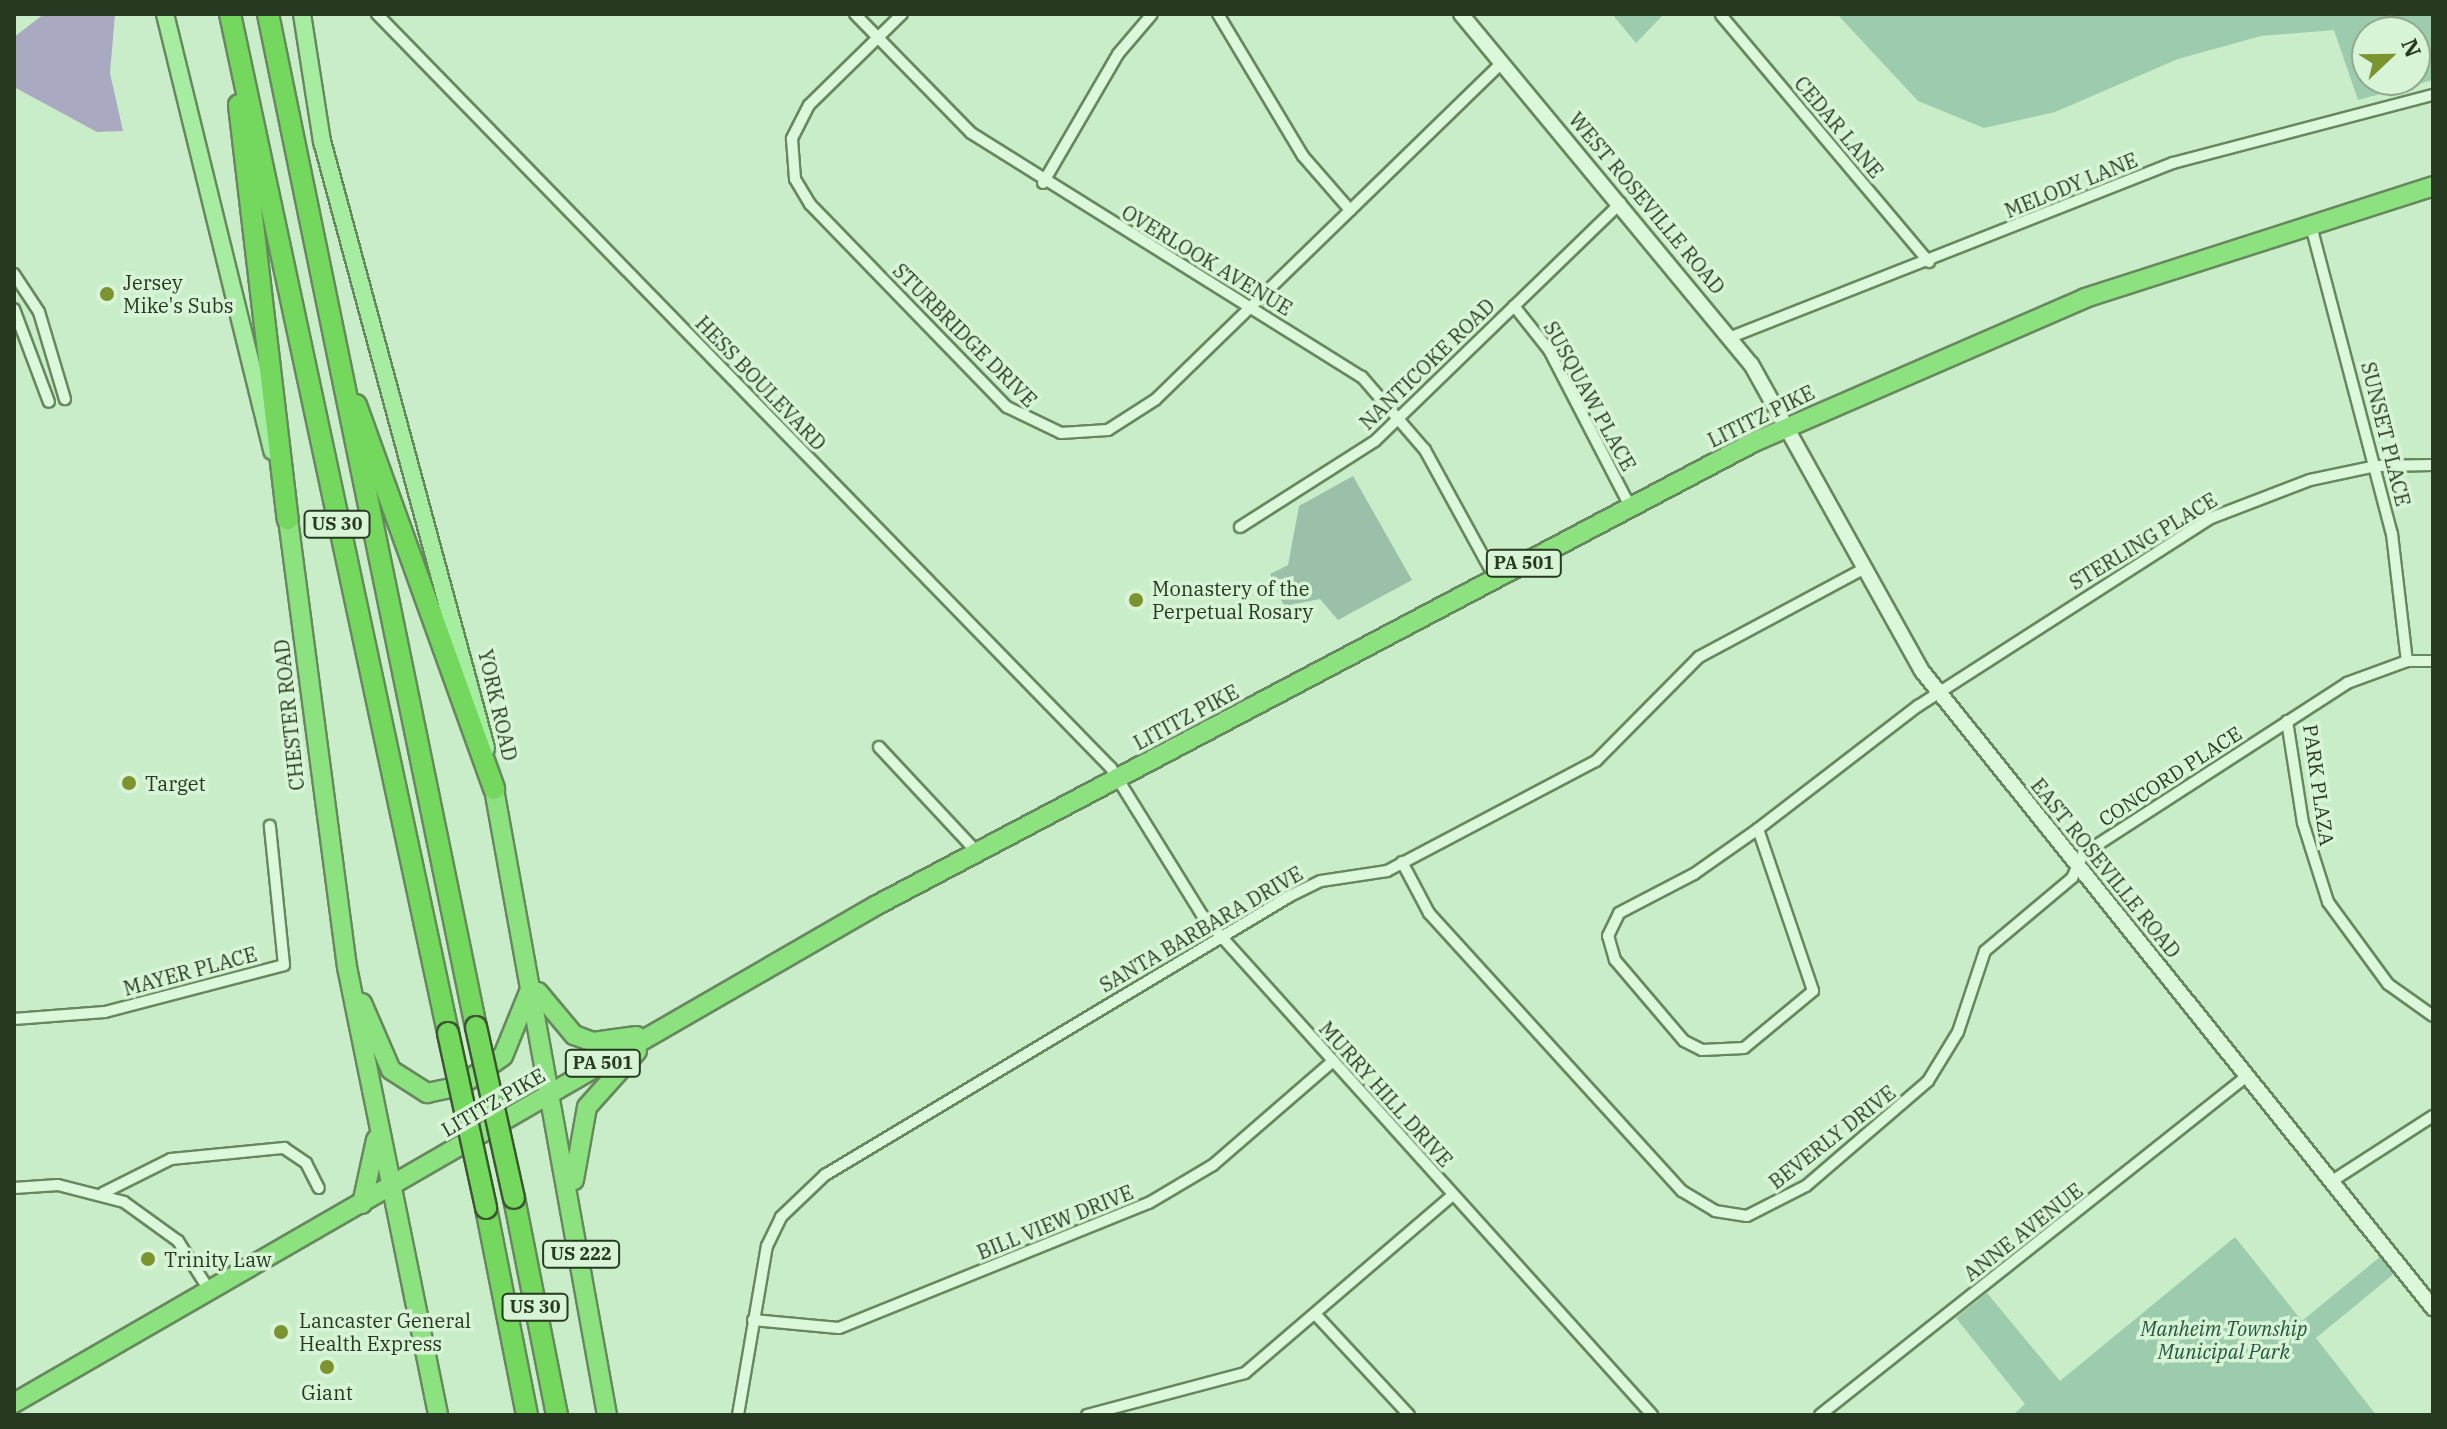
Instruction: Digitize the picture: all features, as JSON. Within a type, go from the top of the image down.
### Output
[{"type":"highway","name":"US 30","points":[[268,14],[331,336],[557,1415]]},
{"type":"highway","name":"US 30","points":[[232,22],[486,1208],[527,1415]]},
{"type":"highway","points":[[232,22],[288,519]]},
{"type":"highway","name":"LITITZ PIKE","points":[[14,1403],[212,1293],[656,1031],[977,852],[1786,427],[2085,298],[2309,220],[2433,186]]},
{"type":"highway","points":[[331,336],[494,789]]},
{"type":"highway","name":"CHESTER ROAD","points":[[288,519],[347,967],[438,1415]]},
{"type":"highway","name":"YORK ROAD","points":[[494,789],[575,1220],[607,1415]]},
{"type":"highway","points":[[347,967],[391,1070],[427,1093],[460,1086],[503,1056],[526,1012],[529,966]]},
{"type":"highway","points":[[529,966],[552,1016],[574,1035],[612,1042],[656,1031]]},
{"type":"highway","points":[[575,1220],[575,1152],[587,1107],[656,1031]]},
{"type":"highway","points":[[362,1204],[377,1121]]},
{"type":"main road","name":"CHESTER ROAD","points":[[166,14],[288,519]]},
{"type":"main road","name":"YORK ROAD","points":[[302,14],[322,141],[476,695],[494,789]]},
{"type":"street","name":"HESS BOULEVARD","points":[[377,14],[1117,778]]},
{"type":"street","name":"OVERLOOK AVENUE","points":[[855,14],[948,115],[1043,183],[1362,377],[1401,417],[1495,578]]},
{"type":"street","name":"STURBRIDGE DRIVE","points":[[902,14],[799,121],[790,152],[795,179],[810,204],[1025,420],[1061,433],[1120,425],[1250,308],[1502,62]]},
{"type":"street","points":[[1043,183],[1118,54],[1152,14]]},
{"type":"street","points":[[1218,14],[1303,156],[1350,210]]},
{"type":"street","name":"WEST ROSEVILLE ROAD","points":[[1461,14],[1731,337],[1786,427]]},
{"type":"street","name":"CEDAR LANE","points":[[1721,15],[1929,262]]},
{"type":"street","name":"MELODY LANE","points":[[1731,337],[1929,262],[2173,163],[2433,95]]},
{"type":"street","name":"NANTICOKE ROAD","points":[[1240,527],[1350,459],[1401,417],[1621,203]]},
{"type":"street","name":"SUNSET PLACE","points":[[2309,220],[2376,466],[2405,608],[2407,661]]},
{"type":"street","points":[[14,274],[39,312],[65,399]]},
{"type":"street","name":"SUSQUAW PLACE","points":[[1514,306],[1549,350],[1631,508]]},
{"type":"street","points":[[14,309],[49,402]]},
{"type":"street","name":"EAST ROSEVILLE ROAD","points":[[1786,427],[1861,570],[1938,691],[2433,1308]]},
{"type":"street","name":"STERLING PLACE","points":[[1758,829],[1813,991],[1744,1048],[1702,1050],[1684,1041],[1615,960],[1608,936],[1619,913],[1694,874],[1938,691],[2211,518],[2274,490],[2376,466],[2433,465]]},
{"type":"street","name":"SANTA BARBARA DRIVE","points":[[738,1415],[767,1246],[806,1190],[1314,884],[1402,862],[1596,761],[1699,657],[1861,570]]},
{"type":"street","name":"PARK PLAZA","points":[[2433,661],[2407,661],[2361,676],[2287,721],[2303,823],[2328,902],[2388,984],[2433,1016]]},
{"type":"street","name":"CONCORD PLACE","points":[[2078,865],[2092,847],[2287,721]]},
{"type":"street","points":[[879,747],[977,852]]},
{"type":"street","name":"MURRY HILL DRIVE","points":[[1117,778],[1173,877],[1221,938],[1652,1415]]},
{"type":"street","name":"MAYER PLACE","points":[[14,1019],[105,1012],[284,965],[270,826]]},
{"type":"street","name":"BEVERLY DRIVE","points":[[1402,862],[1429,913],[1661,1169],[1693,1200],[1735,1216],[1786,1200],[1917,1092],[1958,1032],[1985,951],[2078,865]]},
{"type":"street","name":"BILL VIEW DRIVE","points":[[753,1320],[839,1328],[1149,1203],[1213,1165],[1333,1061]]},
{"type":"street","name":"ANNE AVENUE","points":[[1820,1415],[2247,1076]]},
{"type":"street","points":[[2332,1181],[2433,1116]]},
{"type":"street","points":[[103,1193],[171,1159],[284,1148],[306,1163],[319,1188]]},
{"type":"street","points":[[14,1188],[103,1193],[169,1233],[212,1293]]},
{"type":"street","points":[[1087,1415],[1245,1373],[1317,1316],[1453,1195]]},
{"type":"street","points":[[1317,1316],[1409,1415]]},
{"type":"green space","points":[[1612,14],[1664,14],[1636,43]]},
{"type":"green space","points":[[1837,14],[2433,14],[2431,81],[2431,16],[2351,16],[2351,80],[2334,30],[2261,36],[2178,59],[2055,112],[1984,128],[1918,101]]},
{"type":"green space","points":[[1353,476],[1412,580],[1338,620],[1320,599],[1284,606],[1270,574],[1288,565],[1299,506]]},
{"type":"green space","name":"Manheim Township Municipal Park","points":[[2235,1237],[2302,1321],[2381,1256],[2395,1273],[2316,1338],[2376,1415],[2013,1415],[2025,1404],[1956,1318],[1987,1293],[2060,1381]]},
{"type":"water","points":[[44,14],[115,14],[110,73],[123,131],[97,132],[14,87],[14,37]]},
{"type":"place","name":"Jersey Mike's Subs","points":[[107,294]]},
{"type":"place","name":"Monastery of the Perpetual Rosary","points":[[1136,600]]},
{"type":"place","name":"Target","points":[[129,783]]},
{"type":"place","name":"Trinity Law","points":[[148,1259]]},
{"type":"place","name":"Lancaster General Health Express","points":[[281,1332]]},
{"type":"place","name":"Giant","points":[[327,1367]]}]
